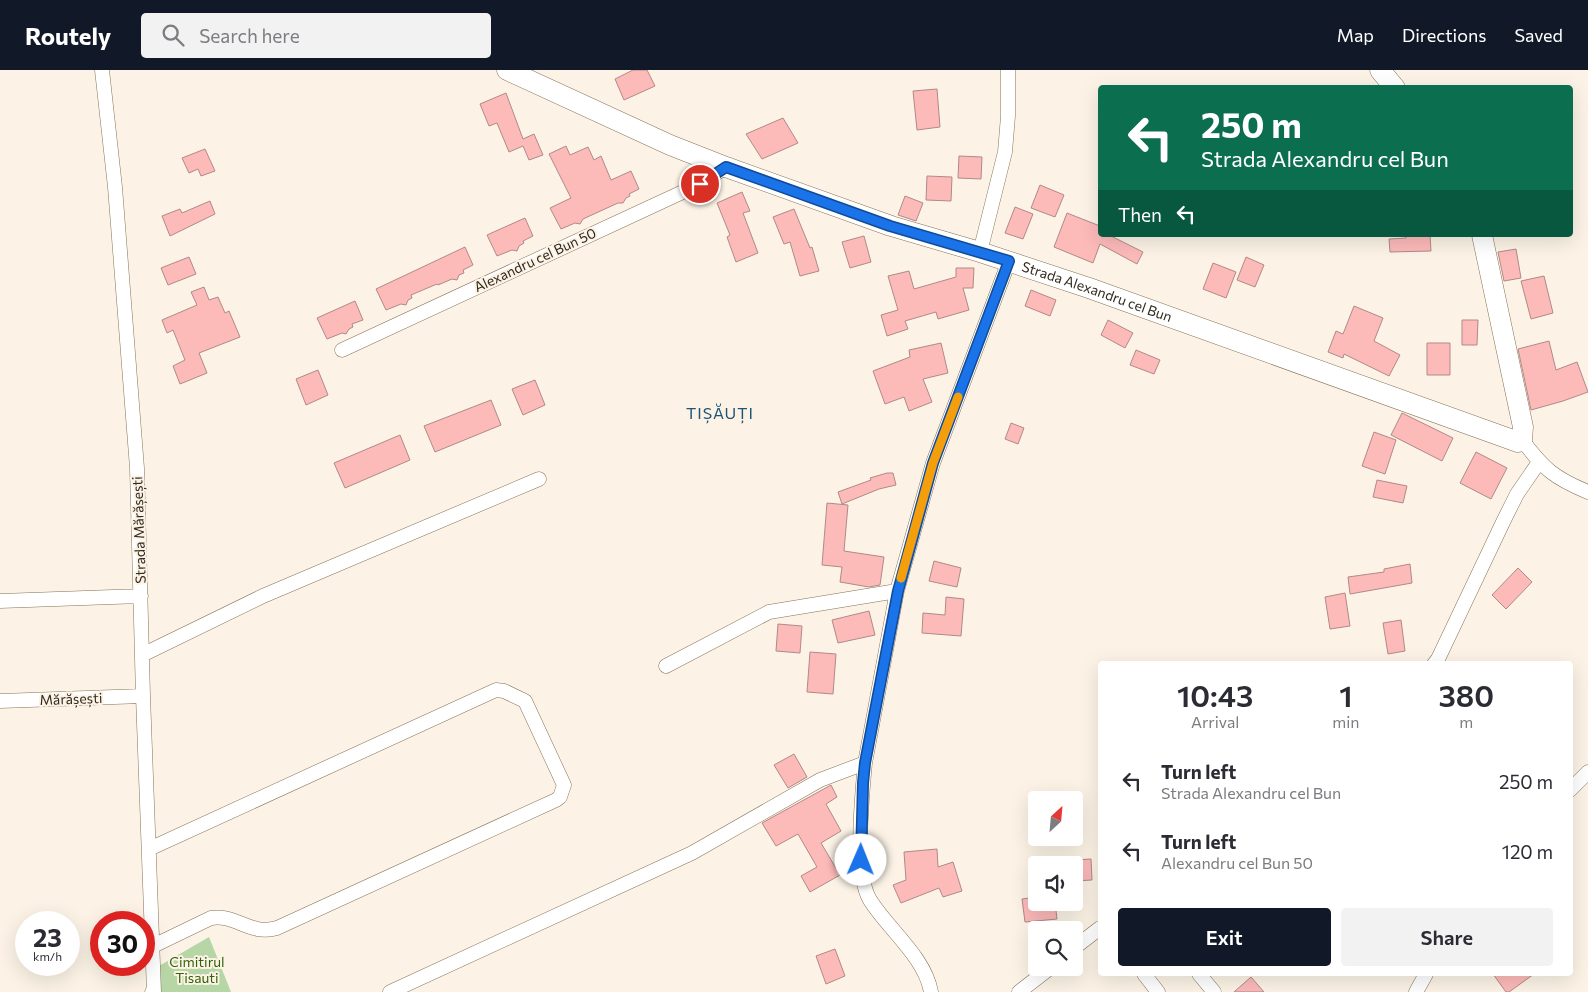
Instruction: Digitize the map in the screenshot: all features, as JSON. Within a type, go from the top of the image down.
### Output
[{"type":"street","name":"Strada Mărășești","points":[[102,70],[115,187],[137,468],[151,911]]},
{"type":"street","name":"Strada Alexandru cel Bun","points":[[507,70],[670,145],[726,167],[890,226],[1009,261],[1099,291],[1515,442],[1522,440]]},
{"type":"street","points":[[980,252],[1005,152],[1008,116],[1008,70]]},
{"type":"street","points":[[1380,70],[1392,85]]},
{"type":"street","name":"Alexandru cel Bun 50","points":[[342,350],[700,184],[726,167]]},
{"type":"street","points":[[1482,237],[1523,427],[1522,440],[1539,462],[1563,482],[1588,492]]},
{"type":"street","points":[[931,992],[924,973],[864,888],[861,843],[865,763],[898,591],[933,463],[1009,261]]},
{"type":"street","points":[[1436,661],[1517,494],[1539,462]]},
{"type":"street","points":[[142,656],[263,596],[539,479]]},
{"type":"street","points":[[666,666],[769,612],[898,591]]},
{"type":"street","points":[[0,601],[141,596]]},
{"type":"street","points":[[149,849],[496,690],[504,691],[525,701],[564,785],[560,797],[556,800],[278,928],[257,930],[221,916],[211,918],[155,945]]},
{"type":"street","name":"Mărășești","points":[[0,701],[143,696]]},
{"type":"street","points":[[390,992],[692,853],[820,780],[865,763]]},
{"type":"street","points":[[1573,787],[1588,772]]},
{"type":"street","points":[[1083,941],[1098,930]]},
{"type":"street","name":"Strada Mărășești","points":[[153,976],[153,992]]},
{"type":"street","points":[[1020,992],[1040,976]]},
{"type":"street","points":[[1146,976],[1158,992]]},
{"type":"street","points":[[1201,976],[1214,992]]},
{"type":"street","points":[[1416,992],[1425,976]]},
{"type":"green space","name":"Cimitirul Tisauti","points":[[209,937],[231,992],[157,992],[159,966]]},
{"type":"building","points":[[633,70],[647,70],[655,86],[624,100],[615,79]]},
{"type":"building","points":[[937,89],[940,127],[917,130],[913,91]]},
{"type":"building","points":[[506,93],[523,139],[534,134],[543,155],[529,160],[523,146],[509,152],[497,123],[489,126],[480,104]]},
{"type":"building","points":[[783,118],[798,143],[762,159],[746,134]]},
{"type":"building","points":[[566,146],[570,155],[588,147],[594,160],[601,156],[611,180],[631,171],[639,189],[629,194],[630,196],[623,203],[618,203],[583,219],[580,224],[575,223],[561,229],[550,208],[571,198],[549,154]]},
{"type":"building","points":[[205,149],[215,171],[201,176],[198,169],[189,173],[182,158]]},
{"type":"building","points":[[959,156],[982,157],[981,179],[958,178]]},
{"type":"building","points":[[927,176],[952,177],[951,201],[926,200]]},
{"type":"building","points":[[1040,185],[1064,195],[1055,217],[1031,208]]},
{"type":"building","points":[[742,192],[750,211],[743,213],[758,253],[736,262],[727,237],[730,235],[717,203]]},
{"type":"building","points":[[905,196],[923,203],[916,221],[898,215]]},
{"type":"building","points":[[210,201],[215,214],[170,236],[162,216],[180,209],[182,213]]},
{"type":"building","points":[[1015,207],[1033,214],[1023,239],[1005,233]]},
{"type":"building","points":[[794,209],[810,248],[812,247],[819,271],[800,276],[790,242],[784,244],[773,217]]},
{"type":"building","points":[[1067,213],[1098,225],[1098,237],[1113,237],[1143,252],[1137,264],[1100,244],[1093,263],[1054,247]]},
{"type":"building","points":[[525,218],[533,236],[523,241],[524,243],[519,246],[517,251],[512,250],[497,256],[487,235]]},
{"type":"building","points":[[864,236],[871,262],[850,268],[842,242]]},
{"type":"building","points":[[1430,237],[1431,251],[1390,252],[1389,239]]},
{"type":"building","points":[[465,247],[473,265],[463,270],[464,273],[459,275],[457,280],[452,279],[437,284],[411,295],[412,298],[408,300],[406,305],[401,304],[386,310],[376,289]]},
{"type":"building","points":[[1516,249],[1521,278],[1504,281],[1498,252]]},
{"type":"building","points":[[189,257],[196,274],[168,285],[161,268]]},
{"type":"building","points":[[1246,257],[1264,265],[1255,287],[1237,280]]},
{"type":"building","points":[[1213,263],[1236,272],[1226,298],[1203,289]]},
{"type":"building","points":[[956,268],[974,268],[973,288],[963,288],[969,310],[938,319],[936,312],[905,321],[908,329],[887,336],[881,315],[898,310],[888,276],[909,271],[914,289],[956,277]]},
{"type":"building","points":[[1544,276],[1553,313],[1531,319],[1521,281]]},
{"type":"building","points":[[204,287],[209,300],[218,297],[225,313],[229,311],[240,337],[199,353],[207,373],[180,384],[173,366],[185,360],[173,330],[167,333],[162,320],[197,305],[191,292]]},
{"type":"building","points":[[1031,290],[1056,300],[1050,316],[1025,306]]},
{"type":"building","points":[[355,301],[363,320],[352,324],[353,327],[346,334],[342,333],[327,339],[317,318]]},
{"type":"building","points":[[1354,306],[1383,318],[1374,341],[1400,355],[1389,376],[1344,354],[1343,358],[1328,352],[1336,331],[1343,334]]},
{"type":"building","points":[[1108,320],[1133,333],[1125,348],[1101,335]]},
{"type":"building","points":[[1462,320],[1478,320],[1477,345],[1462,345]]},
{"type":"building","points":[[1549,341],[1556,370],[1577,362],[1588,392],[1531,410],[1518,349]]},
{"type":"building","points":[[941,343],[948,373],[923,379],[932,402],[909,411],[904,397],[885,404],[873,371],[910,357],[909,350]]},
{"type":"building","points":[[1427,343],[1450,343],[1450,375],[1427,375]]},
{"type":"building","points":[[1136,350],[1160,360],[1154,374],[1130,365]]},
{"type":"building","points":[[318,370],[328,395],[306,405],[296,379]]},
{"type":"building","points":[[535,380],[545,405],[523,415],[512,389]]},
{"type":"building","points":[[491,400],[501,425],[435,452],[424,426]]},
{"type":"building","points":[[1402,413],[1453,438],[1442,461],[1391,435]]},
{"type":"building","points":[[1011,423],[1024,428],[1018,444],[1005,439]]},
{"type":"building","points":[[1374,432],[1396,440],[1385,474],[1362,466]]},
{"type":"building","points":[[400,435],[410,460],[345,488],[334,463]]},
{"type":"building","points":[[1476,452],[1507,468],[1491,499],[1460,483]]},
{"type":"building","points":[[887,473],[893,473],[896,485],[879,489],[842,504],[838,492]]},
{"type":"building","points":[[1377,480],[1407,486],[1403,503],[1373,497]]},
{"type":"building","points":[[827,503],[848,505],[844,551],[884,557],[880,585],[869,587],[840,582],[842,567],[822,565]]},
{"type":"building","points":[[934,561],[961,568],[957,587],[929,581]]},
{"type":"building","points":[[1410,564],[1412,583],[1350,594],[1348,577],[1384,572],[1384,569]]},
{"type":"building","points":[[1518,568],[1532,582],[1506,609],[1492,595]]},
{"type":"building","points":[[1345,593],[1350,626],[1330,629],[1325,597]]},
{"type":"building","points":[[946,597],[964,599],[961,636],[922,633],[923,613],[945,615]]},
{"type":"building","points":[[869,611],[875,635],[838,643],[832,620]]},
{"type":"building","points":[[1401,620],[1405,651],[1388,654],[1383,623]]},
{"type":"building","points":[[778,624],[802,626],[800,653],[776,651]]},
{"type":"building","points":[[810,652],[836,654],[833,694],[807,692]]},
{"type":"building","points":[[794,754],[807,777],[788,788],[774,765]]},
{"type":"building","points":[[831,785],[837,797],[826,804],[841,831],[821,843],[840,875],[810,892],[801,876],[817,867],[798,834],[776,846],[762,823]]},
{"type":"building","points":[[937,849],[938,867],[953,862],[962,891],[943,897],[939,888],[901,903],[893,885],[906,880],[904,852]]},
{"type":"building","points":[[1083,859],[1091,859],[1092,880],[1083,880]]},
{"type":"building","points":[[1028,898],[1028,911],[1056,911],[1057,919],[1025,922],[1022,899]]},
{"type":"building","points":[[835,949],[845,976],[826,984],[816,956]]},
{"type":"building","points":[[1494,976],[1531,976],[1509,992],[1506,992]]},
{"type":"building","points":[[1251,977],[1264,992],[1234,992]]},
{"type":"slow traffic","points":[[901,578],[933,463],[958,397]]},
{"type":"district","name":"TIȘĂUȚI","points":[[720,413]]},
{"type":"route","points":[[700,184],[726,167],[890,226],[1009,261],[933,463],[898,591],[865,763],[861,860]]}]
